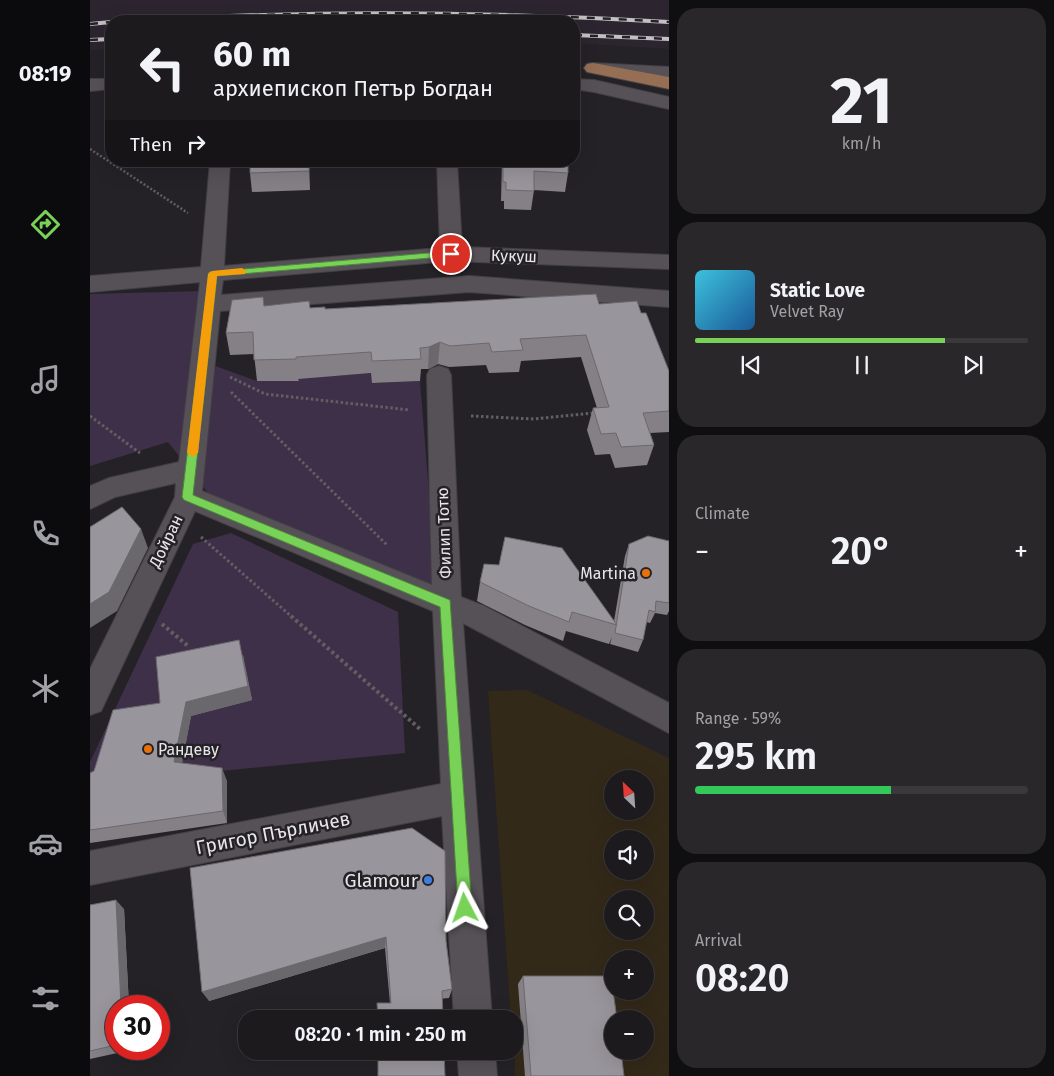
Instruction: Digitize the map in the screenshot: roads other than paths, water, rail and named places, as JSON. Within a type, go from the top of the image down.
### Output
[{"type":"main road","points":[[593,68],[669,83]]},
{"type":"street","points":[[580,68],[669,72]]},
{"type":"street","points":[[90,85],[105,84]]},
{"type":"street","points":[[580,85],[669,103]]},
{"type":"street","name":"Дойран","points":[[90,701],[182,490],[203,364],[210,304],[220,167]]},
{"type":"street","points":[[447,167],[451,254]]},
{"type":"street","name":"Кукуш","points":[[90,284],[451,254],[669,262]]},
{"type":"street","points":[[210,304],[469,284],[669,299]]},
{"type":"street","name":"Филип Тотю","points":[[439,376],[446,604],[454,759],[472,1010]]},
{"type":"street","points":[[90,498],[109,488],[182,490],[474,615],[669,719]]},
{"type":"street","name":"Григор Пърличев","points":[[90,868],[456,797]]},
{"type":"street","points":[[477,1060],[478,1076]]},
{"type":"railway","points":[[260,15],[396,13],[498,15]]},
{"type":"railway","points":[[580,17],[669,22]]},
{"type":"railway","points":[[90,24],[105,23]]},
{"type":"railway","points":[[580,35],[669,39]]},
{"type":"railway","points":[[90,40],[105,39]]},
{"type":"place","name":"Martina","points":[[646,573]]},
{"type":"place","name":"Рандеву","points":[[148,749]]},
{"type":"place","name":"Glamour","points":[[428,880]]}]
